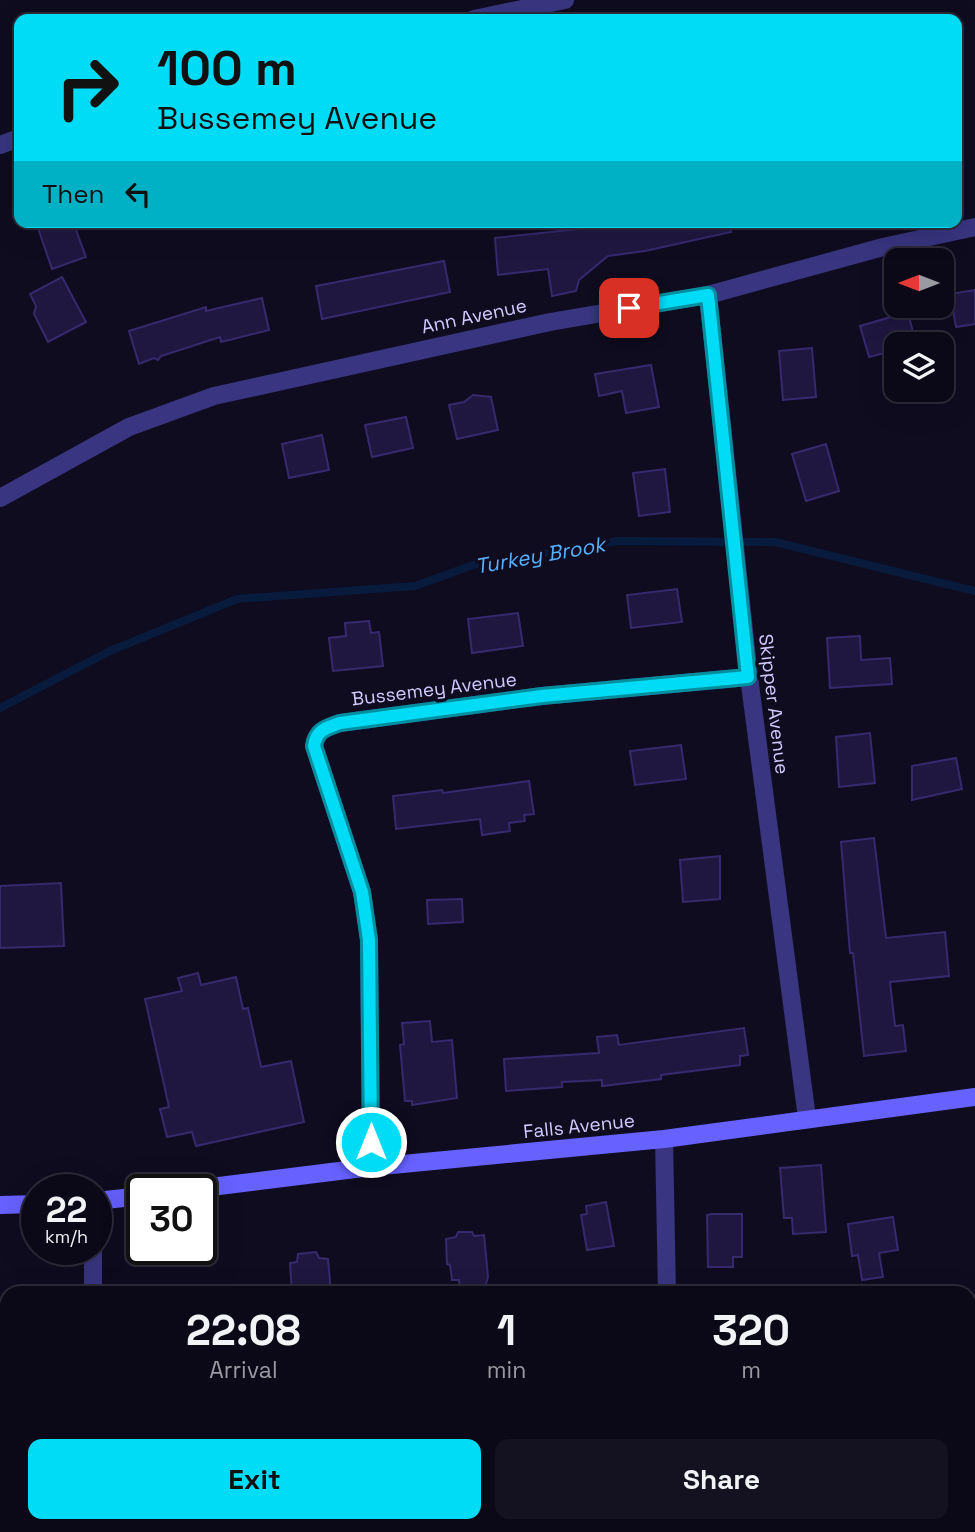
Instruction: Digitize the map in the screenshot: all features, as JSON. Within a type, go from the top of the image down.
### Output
[{"type":"main road","name":"Falls Avenue","points":[[217,1186],[371,1167],[664,1139],[975,1097]]},
{"type":"main road","points":[[0,1205],[21,1204]]},
{"type":"street","points":[[498,14],[565,0]]},
{"type":"street","name":"Ann Avenue","points":[[0,498],[130,428],[166,411],[214,396],[550,322],[708,295],[883,247],[975,226]]},
{"type":"street","name":"Skipper Avenue","points":[[708,295],[748,677],[807,1118]]},
{"type":"street","name":"Bussemey Avenue","points":[[371,1167],[369,940],[362,892],[314,746],[316,736],[323,729],[340,723],[542,696],[748,677]]},
{"type":"street","points":[[664,1139],[667,1286]]},
{"type":"street","points":[[93,1265],[93,1286]]},
{"type":"building","points":[[38,228],[75,228],[86,257],[52,269]]},
{"type":"building","points":[[731,228],[731,232],[645,251],[608,256],[579,280],[576,291],[552,296],[548,269],[498,275],[495,238],[579,229]]},
{"type":"building","points":[[444,261],[450,292],[322,319],[316,286]]},
{"type":"building","points":[[62,277],[86,322],[48,342],[34,314],[36,306],[30,294]]},
{"type":"building","points":[[975,290],[975,324],[956,327],[954,293]]},
{"type":"building","points":[[262,298],[269,330],[221,342],[220,337],[161,356],[158,360],[154,358],[139,364],[129,331],[206,307],[206,311]]},
{"type":"building","points":[[887,318],[910,318],[913,332],[884,332],[884,353],[869,357],[860,326]]},
{"type":"building","points":[[812,348],[816,397],[783,400],[779,351]]},
{"type":"building","points":[[651,365],[659,407],[626,413],[622,391],[599,396],[595,374]]},
{"type":"building","points":[[473,395],[491,397],[498,430],[457,439],[449,405],[464,402]]},
{"type":"building","points":[[406,417],[413,448],[372,457],[365,425]]},
{"type":"building","points":[[322,435],[329,470],[289,478],[282,444]]},
{"type":"building","points":[[826,444],[839,491],[806,501],[792,454]]},
{"type":"building","points":[[665,469],[670,512],[639,516],[633,473]]},
{"type":"building","points":[[677,589],[682,622],[631,628],[627,595]]},
{"type":"building","points":[[518,613],[523,646],[472,653],[468,619]]},
{"type":"building","points":[[369,621],[371,633],[379,632],[383,666],[333,671],[329,638],[346,636],[345,623]]},
{"type":"building","points":[[860,636],[861,660],[890,658],[892,684],[830,688],[827,638]]},
{"type":"building","points":[[870,733],[875,783],[839,787],[836,737]]},
{"type":"building","points":[[681,745],[686,779],[635,785],[630,751]]},
{"type":"building","points":[[956,758],[962,789],[912,800],[912,766]]},
{"type":"building","points":[[529,781],[534,814],[524,815],[525,821],[509,823],[510,831],[482,835],[480,819],[396,829],[393,796],[442,790],[443,793]]},
{"type":"building","points":[[874,838],[886,938],[945,932],[949,976],[890,982],[895,1026],[903,1025],[906,1051],[864,1056],[853,953],[850,953],[841,842]]},
{"type":"building","points":[[720,856],[720,899],[683,902],[680,860]]},
{"type":"building","points":[[61,883],[64,946],[0,948],[0,886]]},
{"type":"building","points":[[462,899],[463,922],[428,924],[427,900]]},
{"type":"building","points":[[198,973],[201,985],[236,977],[243,1009],[248,1008],[261,1067],[291,1061],[304,1122],[196,1146],[192,1132],[167,1137],[160,1109],[169,1107],[145,999],[182,991],[178,978]]},
{"type":"building","points":[[430,1021],[432,1042],[452,1040],[457,1098],[412,1105],[412,1101],[405,1101],[400,1045],[404,1044],[402,1023]]},
{"type":"building","points":[[744,1028],[748,1055],[740,1056],[740,1065],[602,1086],[602,1080],[562,1082],[562,1087],[506,1091],[504,1059],[599,1053],[597,1037],[617,1035],[619,1045]]},
{"type":"building","points":[[821,1165],[826,1232],[793,1234],[792,1218],[784,1218],[780,1168]]},
{"type":"building","points":[[606,1202],[614,1246],[587,1250],[581,1215],[587,1214],[586,1206]]},
{"type":"building","points":[[742,1214],[742,1257],[733,1257],[733,1267],[708,1267],[707,1215]]},
{"type":"building","points":[[893,1217],[898,1250],[879,1253],[883,1277],[862,1280],[858,1255],[852,1256],[848,1224]]},
{"type":"building","points":[[458,1232],[472,1232],[474,1236],[484,1235],[488,1277],[485,1286],[460,1286],[459,1280],[452,1280],[450,1265],[447,1264],[446,1239],[456,1237]]},
{"type":"building","points":[[316,1252],[319,1258],[328,1259],[330,1286],[292,1286],[290,1263],[297,1262],[298,1254]]},
{"type":"waterway","name":"Turkey Brook","points":[[0,708],[110,651],[237,599],[415,586],[476,564],[617,541],[775,542],[975,591]]},
{"type":"route","points":[[371,1142],[369,940],[362,892],[314,746],[316,736],[323,729],[340,723],[542,696],[748,677],[708,295],[629,308]]}]
